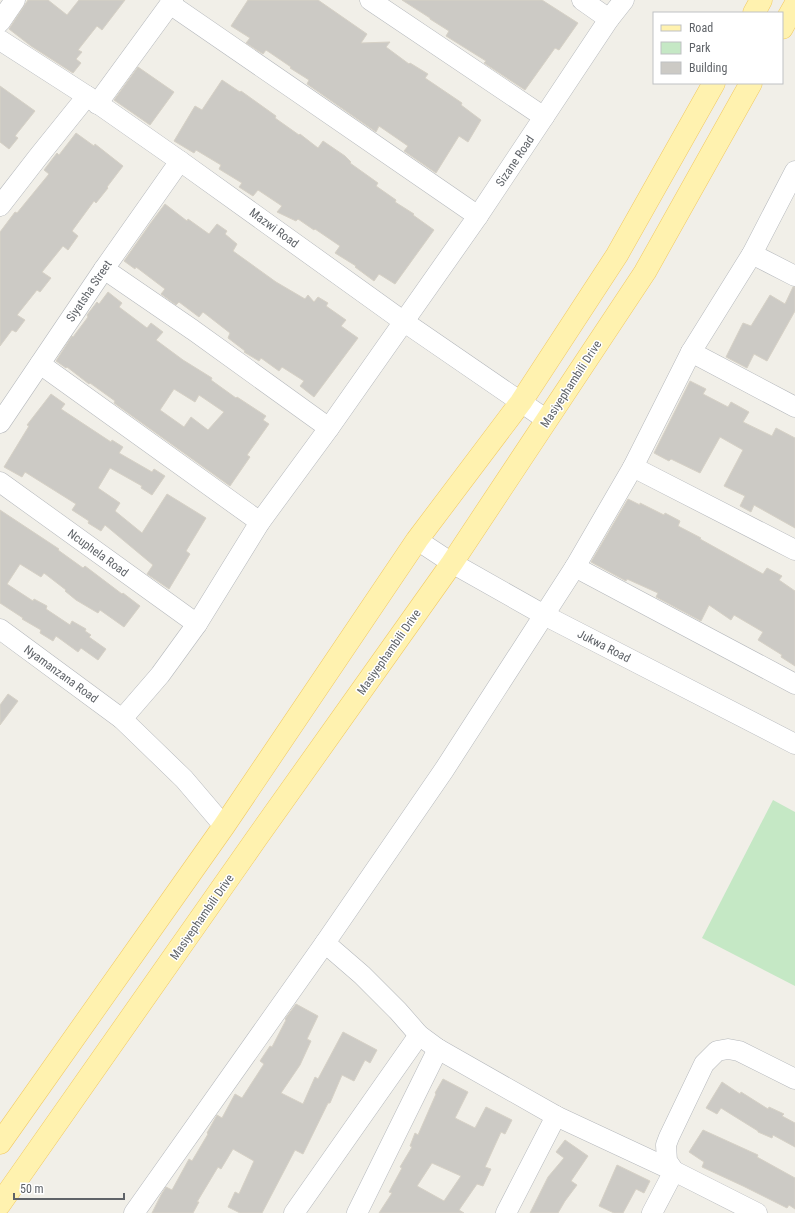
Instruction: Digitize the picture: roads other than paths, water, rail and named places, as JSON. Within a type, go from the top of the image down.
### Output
[{"type":"main road","points":[[755,12],[761,0]]},
{"type":"main road","points":[[783,26],[795,5]]},
{"type":"main road","points":[[0,1143],[224,826],[417,540],[521,402],[617,255],[713,84]]},
{"type":"main road","name":"Masiyephambili Drive","points":[[0,1204],[452,563],[645,272],[750,84]]},
{"type":"street","points":[[0,22],[15,0]]},
{"type":"street","points":[[370,0],[544,117]]},
{"type":"street","points":[[582,0],[609,19]]},
{"type":"street","name":"Sizane Road","points":[[122,719],[160,675],[197,624],[260,522],[329,428],[478,216],[609,19],[624,0]]},
{"type":"street","points":[[0,206],[38,157],[92,100],[172,2],[478,216]]},
{"type":"street","name":"Mazwi Road","points":[[0,40],[92,100],[180,161],[403,321],[547,420]]},
{"type":"street","name":"Siyatsha Street","points":[[0,424],[104,269],[180,161]]},
{"type":"street","points":[[134,1213],[325,944],[444,770],[544,615],[633,467],[691,352],[752,254],[795,171]]},
{"type":"street","points":[[752,254],[795,276]]},
{"type":"street","points":[[104,269],[193,330],[329,428]]},
{"type":"street","points":[[691,352],[795,407]]},
{"type":"street","points":[[40,364],[260,522]]},
{"type":"street","points":[[633,467],[795,550]]},
{"type":"street","name":"Ncuphela Road","points":[[0,482],[197,624]]},
{"type":"street","name":"Jukwa Road","points":[[417,540],[452,563],[544,615],[795,744]]},
{"type":"street","points":[[574,567],[795,684]]},
{"type":"street","name":"Nyamanzana Road","points":[[0,629],[122,719],[184,779],[224,826]]},
{"type":"street","points":[[325,944],[362,975],[398,1011],[419,1036],[438,1048],[556,1116],[674,1171],[757,1213]]},
{"type":"street","points":[[294,1213],[419,1036]]},
{"type":"street","points":[[356,1213],[438,1048]]},
{"type":"street","points":[[674,1171],[667,1161],[666,1145],[668,1137],[704,1064],[717,1051],[728,1048],[739,1050],[795,1079]]},
{"type":"street","points":[[506,1213],[556,1116]]},
{"type":"street","points":[[652,1213],[674,1171]]}]
